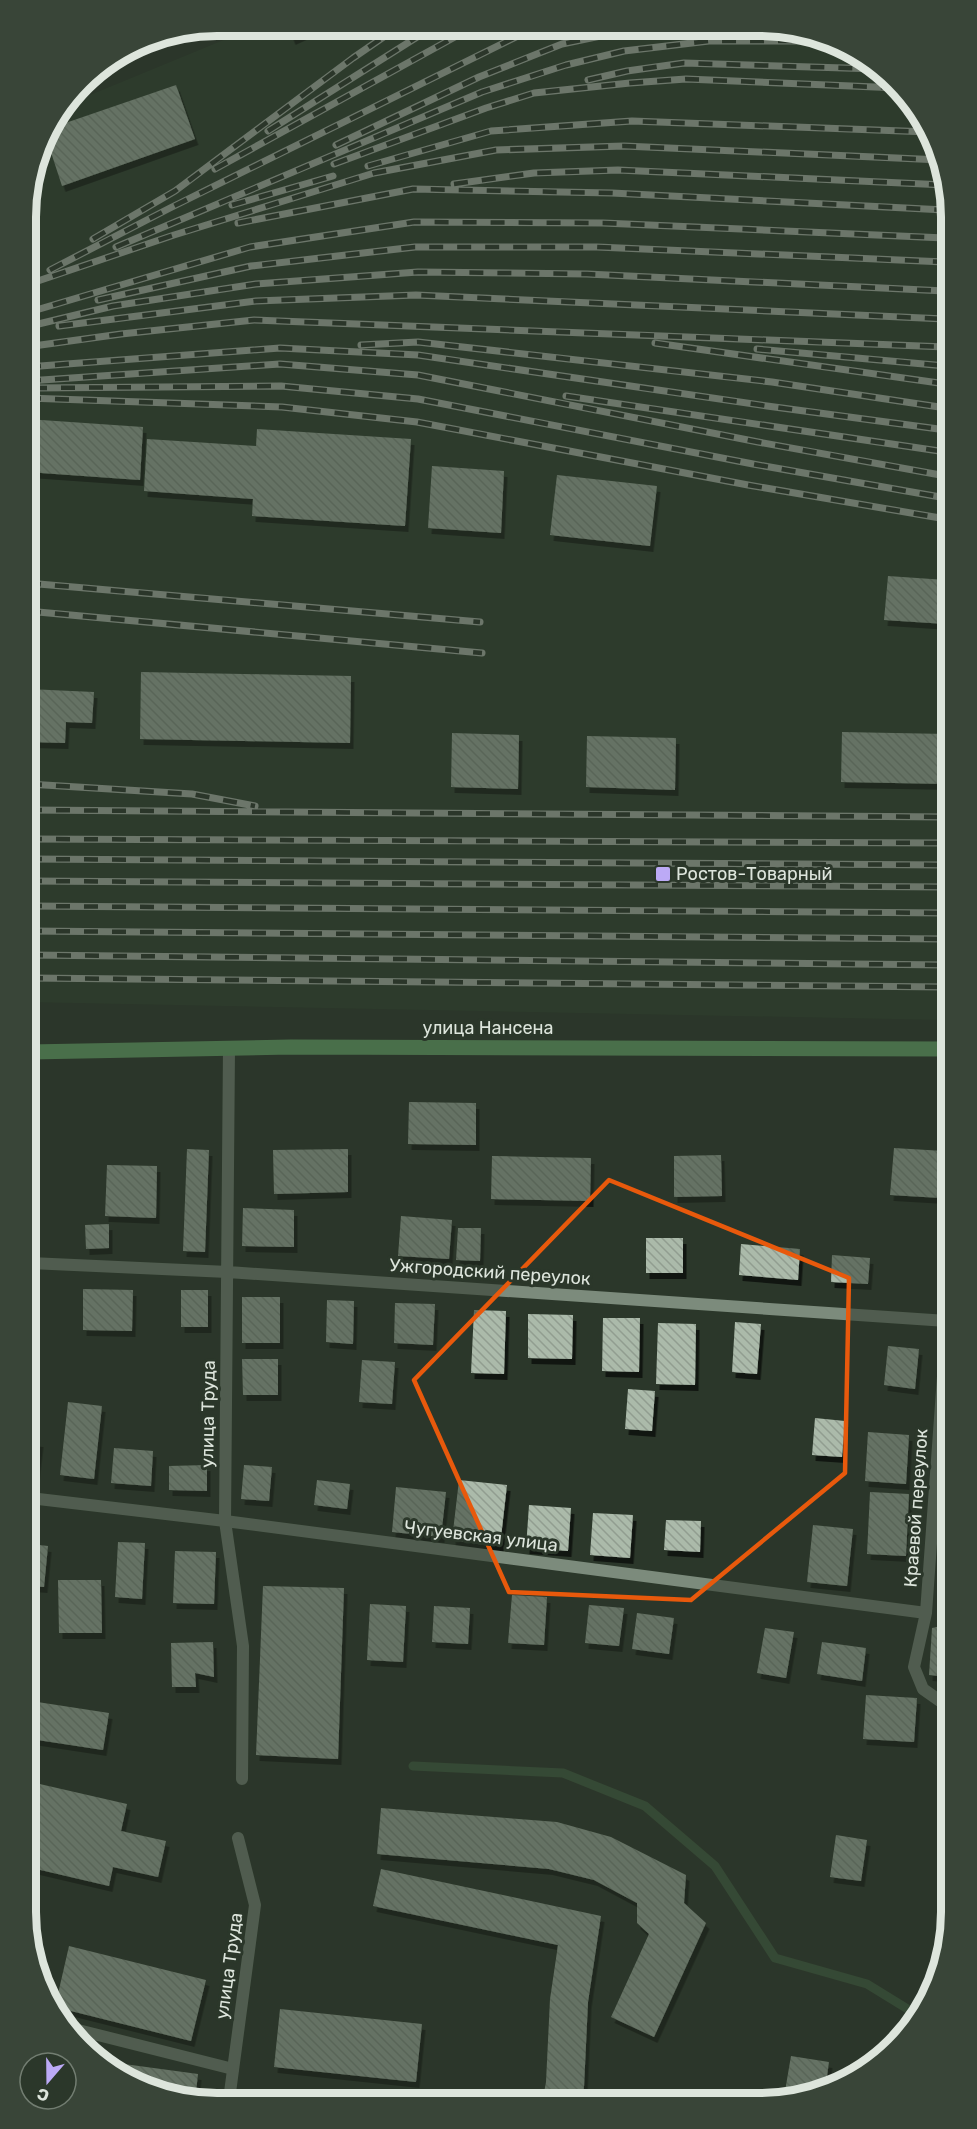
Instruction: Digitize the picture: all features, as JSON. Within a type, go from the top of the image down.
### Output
[{"type":"main road","name":"улица Нансена","points":[[36,1052],[229,1048],[941,1049]]},
{"type":"street","name":"улица Труда","points":[[229,1048],[225,1521],[243,1646],[242,1779]]},
{"type":"street","name":"Ужгородский переулок","points":[[36,1263],[228,1272],[941,1321]]},
{"type":"street","name":"Краевой переулок","points":[[941,1404],[926,1613],[914,1667],[923,1689],[941,1702]]},
{"type":"street","name":"Чугуевская улица","points":[[36,1499],[225,1521],[926,1613]]},
{"type":"street","name":"улица Труда","points":[[230,2093],[255,1905],[238,1838]]},
{"type":"street","points":[[81,2031],[233,2069]]},
{"type":"highlighted area","points":[[609,1180],[849,1278],[845,1473],[691,1600],[509,1592],[414,1380]]},
{"type":"shaded area","points":[[234,36],[760,36],[795,39],[840,55],[870,73],[888,89],[904,107],[927,148],[935,170],[941,217],[941,1020],[36,1002],[36,205],[39,182],[50,148],[60,126],[80,99]]},
{"type":"building","points":[[176,85],[195,139],[62,186],[50,149],[61,125]]},
{"type":"building","points":[[36,420],[143,427],[140,480],[36,473]]},
{"type":"building","points":[[257,429],[411,439],[405,526],[252,516],[253,499],[144,491],[147,439],[256,446]]},
{"type":"building","points":[[432,466],[504,471],[501,533],[428,528]]},
{"type":"building","points":[[557,475],[657,486],[650,546],[550,535]]},
{"type":"building","points":[[888,576],[941,580],[941,624],[884,620]]},
{"type":"building","points":[[141,672],[351,676],[350,743],[140,739]]},
{"type":"building","points":[[36,689],[94,692],[92,723],[66,722],[65,743],[36,742]]},
{"type":"building","points":[[842,732],[941,734],[941,784],[841,782]]},
{"type":"building","points":[[452,733],[519,735],[518,789],[451,787]]},
{"type":"building","points":[[587,736],[676,738],[675,790],[586,787]]},
{"type":"building","points":[[409,1102],[476,1103],[476,1145],[408,1144]]},
{"type":"building","points":[[894,1148],[941,1151],[941,1198],[890,1195]]},
{"type":"building","points":[[187,1149],[209,1150],[205,1252],[183,1251]]},
{"type":"building","points":[[348,1149],[348,1192],[274,1194],[273,1150]]},
{"type":"building","points":[[721,1155],[722,1196],[674,1197],[674,1156]]},
{"type":"building","points":[[492,1156],[591,1158],[590,1201],[491,1199]]},
{"type":"building","points":[[107,1165],[157,1166],[156,1218],[105,1216]]},
{"type":"building","points":[[243,1208],[294,1210],[294,1247],[242,1246]]},
{"type":"building","points":[[401,1216],[452,1220],[449,1259],[398,1256]]},
{"type":"building","points":[[109,1224],[109,1248],[86,1249],[85,1225]]},
{"type":"building","points":[[458,1228],[481,1228],[480,1261],[456,1260]]},
{"type":"building","points":[[646,1238],[683,1238],[683,1273],[646,1273]]},
{"type":"building","points":[[741,1244],[800,1249],[798,1280],[739,1275]]},
{"type":"building","points":[[832,1255],[870,1258],[868,1284],[831,1282]]},
{"type":"building","points":[[83,1289],[133,1290],[132,1331],[83,1330]]},
{"type":"building","points":[[181,1290],[208,1290],[208,1327],[181,1327]]},
{"type":"building","points":[[242,1297],[280,1297],[280,1343],[242,1343]]},
{"type":"building","points":[[327,1300],[354,1301],[353,1344],[326,1342]]},
{"type":"building","points":[[395,1303],[435,1304],[433,1345],[394,1343]]},
{"type":"building","points":[[474,1310],[506,1311],[504,1374],[471,1373]]},
{"type":"building","points":[[528,1314],[573,1315],[572,1359],[528,1358]]},
{"type":"building","points":[[603,1318],[640,1318],[639,1372],[602,1371]]},
{"type":"building","points":[[735,1322],[761,1324],[757,1374],[732,1372]]},
{"type":"building","points":[[658,1323],[696,1324],[695,1385],[656,1384]]},
{"type":"building","points":[[888,1346],[919,1349],[915,1389],[884,1385]]},
{"type":"building","points":[[242,1359],[278,1359],[278,1395],[243,1395]]},
{"type":"building","points":[[362,1360],[395,1362],[392,1404],[359,1402]]},
{"type":"building","points":[[628,1389],[655,1391],[652,1431],[625,1429]]},
{"type":"building","points":[[68,1402],[102,1406],[94,1479],[60,1475]]},
{"type":"building","points":[[815,1418],[845,1421],[842,1457],[812,1455]]},
{"type":"building","points":[[868,1432],[909,1435],[906,1484],[865,1481]]},
{"type":"building","points":[[36,1441],[40,1441],[36,1474]]},
{"type":"building","points":[[114,1448],[153,1451],[151,1486],[111,1483]]},
{"type":"building","points":[[207,1465],[207,1491],[169,1490],[169,1466]]},
{"type":"building","points":[[244,1465],[272,1467],[269,1501],[241,1499]]},
{"type":"building","points":[[317,1480],[350,1484],[347,1509],[314,1505]]},
{"type":"building","points":[[459,1480],[507,1485],[500,1546],[452,1540]]},
{"type":"building","points":[[396,1487],[446,1492],[441,1537],[392,1532]]},
{"type":"building","points":[[870,1492],[909,1494],[906,1556],[867,1554]]},
{"type":"building","points":[[529,1505],[571,1508],[568,1551],[526,1548]]},
{"type":"building","points":[[593,1513],[633,1515],[630,1558],[590,1555]]},
{"type":"building","points":[[666,1520],[701,1521],[700,1552],[664,1550]]},
{"type":"building","points":[[813,1525],[853,1529],[847,1586],[807,1582]]},
{"type":"building","points":[[118,1542],[145,1543],[142,1599],[115,1597]]},
{"type":"building","points":[[36,1545],[48,1546],[44,1587],[36,1586]]},
{"type":"building","points":[[175,1551],[216,1552],[214,1604],[173,1603]]},
{"type":"building","points":[[58,1580],[101,1580],[102,1633],[59,1633]]},
{"type":"building","points":[[263,1586],[344,1588],[338,1759],[256,1755]]},
{"type":"building","points":[[512,1595],[547,1597],[544,1645],[508,1643]]},
{"type":"building","points":[[370,1604],[406,1606],[403,1662],[367,1660]]},
{"type":"building","points":[[589,1605],[624,1608],[619,1646],[585,1643]]},
{"type":"building","points":[[434,1606],[470,1608],[468,1644],[432,1642]]},
{"type":"building","points":[[637,1613],[674,1618],[669,1654],[632,1649]]},
{"type":"building","points":[[941,1626],[941,1676],[929,1675],[932,1628]]},
{"type":"building","points":[[765,1628],[794,1632],[786,1678],[757,1673]]},
{"type":"building","points":[[213,1642],[214,1677],[195,1673],[196,1687],[172,1687],[171,1643]]},
{"type":"building","points":[[822,1642],[866,1648],[862,1681],[817,1674]]},
{"type":"building","points":[[866,1695],[917,1698],[914,1742],[863,1739]]},
{"type":"building","points":[[36,1702],[109,1713],[103,1750],[36,1740]]},
{"type":"building","points":[[36,1783],[127,1804],[121,1831],[166,1841],[158,1877],[113,1867],[109,1886],[36,1869]]},
{"type":"building","points":[[381,1808],[557,1822],[611,1837],[686,1875],[684,1903],[706,1923],[654,2037],[611,2017],[649,1934],[637,1923],[637,1903],[594,1880],[549,1869],[377,1854]]},
{"type":"building","points":[[836,1835],[867,1840],[861,1881],[830,1877]]},
{"type":"building","points":[[381,1869],[601,1916],[588,2002],[583,2093],[544,2093],[550,1999],[558,1945],[373,1906]]},
{"type":"building","points":[[69,1946],[206,1980],[191,2041],[65,2009],[57,1997]]},
{"type":"building","points":[[280,2009],[422,2024],[416,2082],[274,2067]]},
{"type":"building","points":[[791,2056],[829,2062],[826,2080],[807,2087],[785,2091]]},
{"type":"building","points":[[117,2063],[198,2074],[196,2091],[182,2090],[148,2079]]},
{"type":"waterway","points":[[413,1766],[563,1773],[645,1806],[715,1866],[775,1958],[867,1984],[911,2011]]},
{"type":"railway","points":[[93,239],[175,191],[385,36]]},
{"type":"railway","points":[[268,131],[419,36]]},
{"type":"railway","points":[[215,169],[457,36]]},
{"type":"railway","points":[[50,270],[518,36]]},
{"type":"railway","points":[[336,145],[479,77],[562,44],[600,36]]},
{"type":"railway","points":[[116,247],[482,92],[566,65],[624,51],[709,41],[802,41]]},
{"type":"railway","points":[[588,80],[627,71],[684,63],[863,69]]},
{"type":"railway","points":[[334,164],[486,108],[534,93],[686,79],[886,87]]},
{"type":"railway","points":[[368,166],[491,131],[632,121],[919,132]]},
{"type":"railway","points":[[36,282],[174,235],[374,173],[496,150],[624,146],[931,160]]},
{"type":"railway","points":[[454,184],[534,173],[618,170],[938,185]]},
{"type":"railway","points":[[232,205],[333,176]]},
{"type":"railway","points":[[238,223],[413,189],[612,193],[940,210]]},
{"type":"railway","points":[[36,310],[250,247],[414,222],[603,223],[941,238]]},
{"type":"railway","points":[[98,300],[251,266],[415,247],[597,247],[941,262]]},
{"type":"railway","points":[[36,325],[113,306],[256,284],[418,272],[587,274],[941,291]]},
{"type":"railway","points":[[59,326],[256,301],[416,295],[941,319]]},
{"type":"railway","points":[[36,346],[254,320],[941,347]]},
{"type":"railway","points":[[361,345],[418,342],[772,382],[941,407]]},
{"type":"railway","points":[[655,343],[941,383]]},
{"type":"railway","points":[[36,366],[280,348],[418,355],[941,429]]},
{"type":"railway","points":[[757,349],[941,366]]},
{"type":"railway","points":[[36,380],[280,364],[418,375],[758,442],[941,475]]},
{"type":"railway","points":[[36,388],[281,386],[418,399],[753,464],[941,497]]},
{"type":"railway","points":[[566,396],[941,451]]},
{"type":"railway","points":[[36,398],[282,407],[417,422],[748,485],[941,518]]},
{"type":"railway","points":[[36,584],[480,622]]},
{"type":"railway","points":[[36,612],[482,653]]},
{"type":"railway","points":[[36,784],[192,794],[255,806]]},
{"type":"railway","points":[[36,810],[941,817]]},
{"type":"railway","points":[[36,839],[941,843]]},
{"type":"railway","points":[[36,859],[941,865]]},
{"type":"railway","points":[[36,881],[941,887]]},
{"type":"railway","points":[[36,906],[941,913]]},
{"type":"railway","points":[[36,931],[941,939]]},
{"type":"railway","points":[[36,955],[941,965]]},
{"type":"railway","points":[[36,978],[941,987]]},
{"type":"place","name":"Ростов-Товарный","points":[[663,874]]}]
